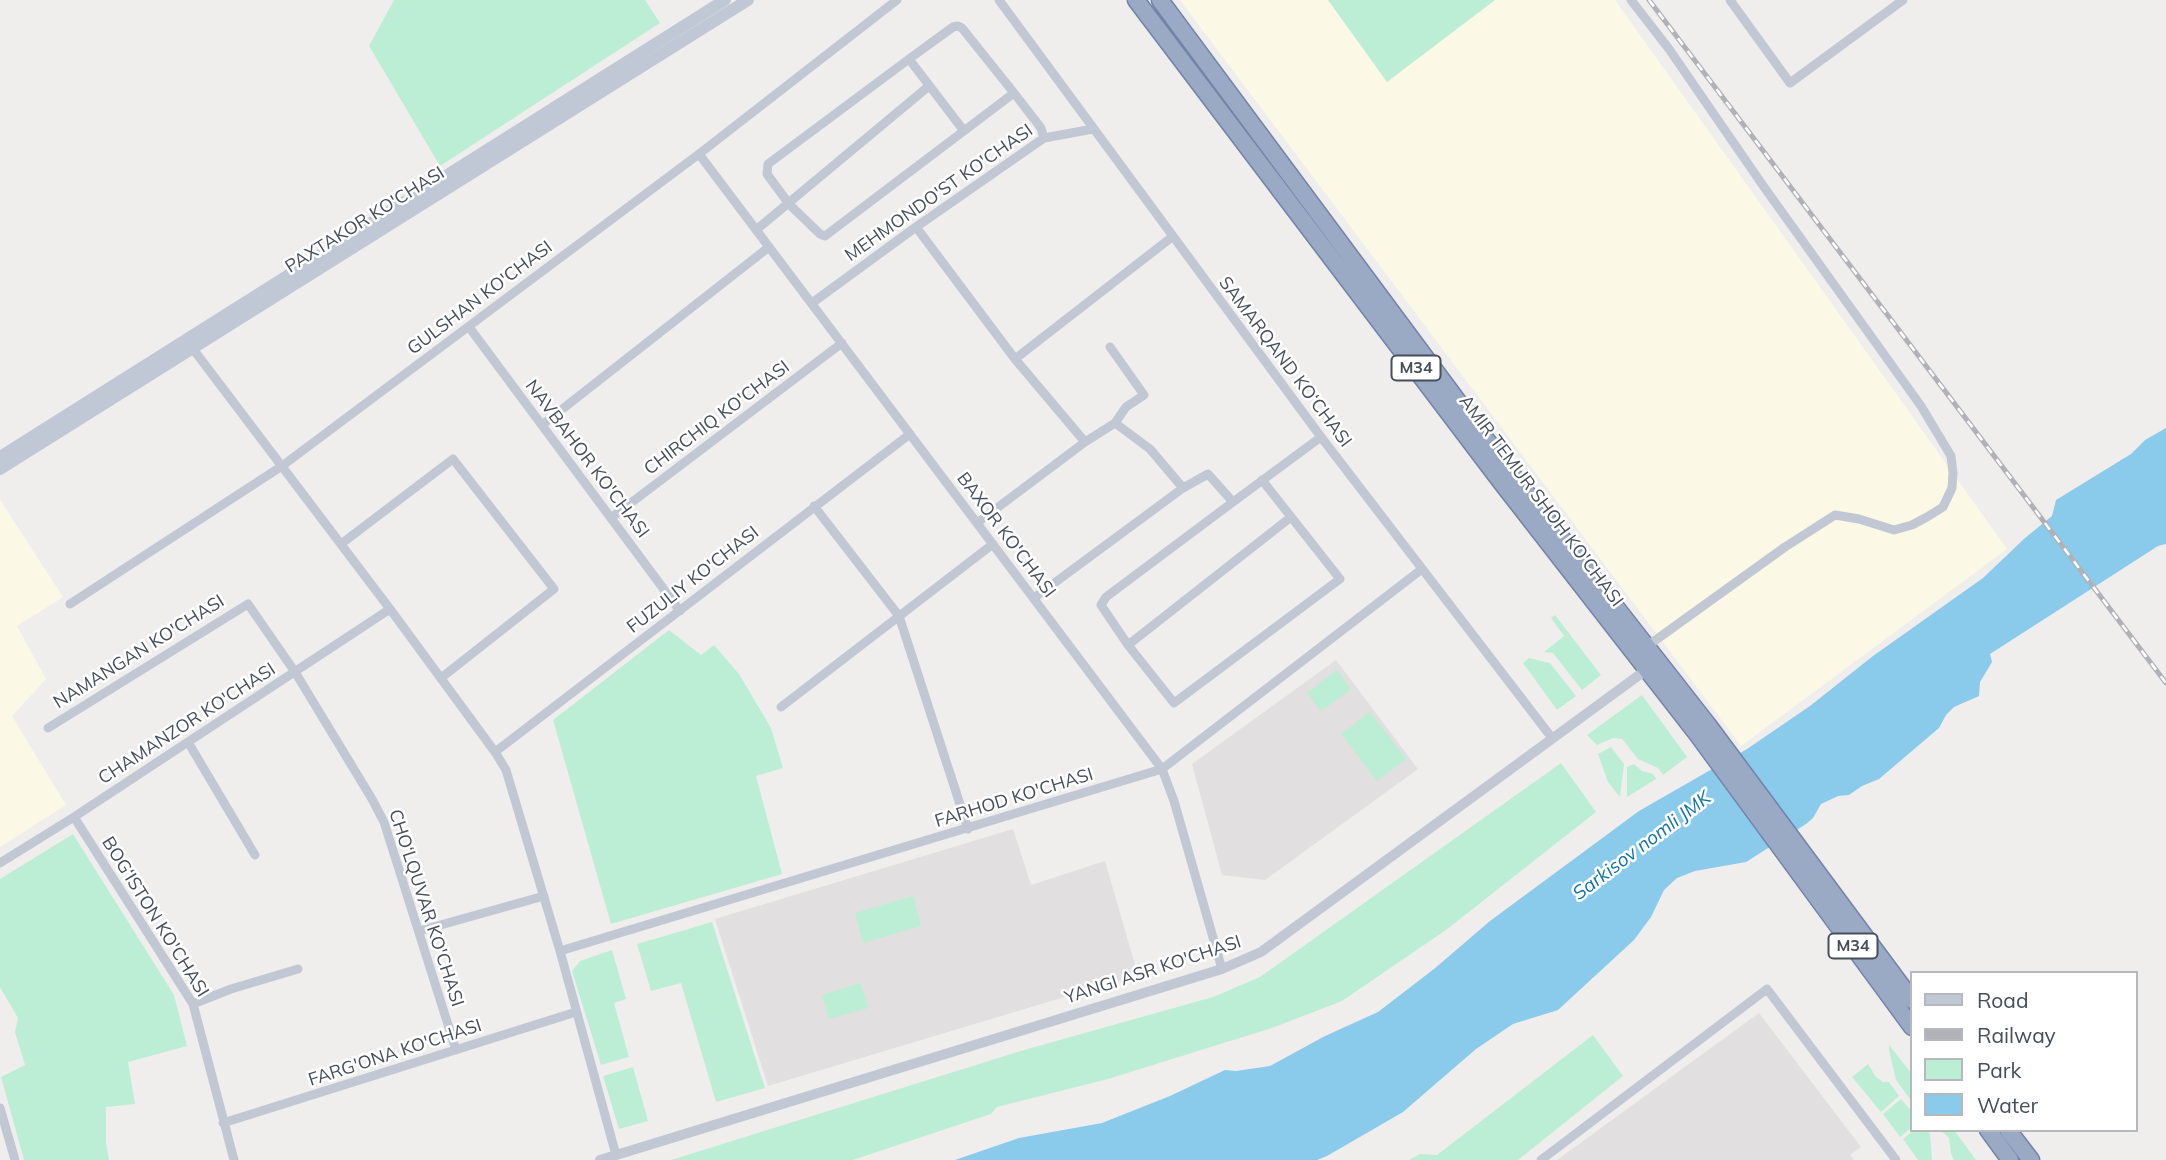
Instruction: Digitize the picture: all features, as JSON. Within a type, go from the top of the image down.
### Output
[{"type":"highway","name":"AMIR TEMUR SHOH KO'CHASI","points":[[1136,0],[1646,670],[1702,730]]},
{"type":"highway","name":"AMIR TEMUR SHOH KO'CHASI","points":[[1160,0],[1511,473],[1646,647],[1702,730],[1800,861],[1910,998]]},
{"type":"highway","points":[[1210,98],[1225,86]]},
{"type":"highway","name":"AMIR TEMUR SHOH KO'CHASI","points":[[1800,861],[1910,1024]]},
{"type":"highway","points":[[1989,1132],[2010,1160]]},
{"type":"highway","points":[[2010,1132],[2031,1160]]},
{"type":"main road","name":"PAXTAKOR KO'CHASI","points":[[0,469],[725,0]]},
{"type":"main road","name":"PAXTAKOR KO'CHASI","points":[[0,457],[190,345],[748,0]]},
{"type":"street","name":"GULSHAN KO'CHASI","points":[[70,604],[282,467],[699,154],[897,0]]},
{"type":"street","name":"SAMARQAND KO‘CHASI","points":[[999,0],[1321,437],[1552,738]]},
{"type":"street","points":[[1631,0],[1669,49],[1921,406],[1951,456],[1954,473],[1952,488],[1943,507],[1912,526],[1894,530],[1835,515],[1785,547],[1646,647]]},
{"type":"street","points":[[1730,0],[1790,83],[1903,0]]},
{"type":"street","points":[[1014,93],[825,236],[789,204],[767,174],[768,164],[953,27],[958,26],[962,28],[1014,93],[1041,128],[1044,138]]},
{"type":"street","points":[[909,59],[964,131]]},
{"type":"street","points":[[756,230],[929,86]]},
{"type":"street","name":"MEHMONDO'ST KO'CHASI","points":[[812,303],[1044,138],[1093,129]]},
{"type":"street","name":"BAXOR KO'CHASI","points":[[699,154],[1162,769],[1174,801],[1222,969]]},
{"type":"street","points":[[916,227],[1015,359],[1085,442]]},
{"type":"street","points":[[1015,359],[1172,237]]},
{"type":"street","points":[[542,425],[769,247]]},
{"type":"street","name":"NAVBAHOR KO'CHASI","points":[[469,327],[680,611]]},
{"type":"street","name":"CHIRCHIQ KO'CHASI","points":[[611,518],[842,343]]},
{"type":"street","points":[[190,345],[390,609],[506,769],[616,1155]]},
{"type":"street","points":[[977,523],[1085,442],[1115,423],[1126,407],[1144,394],[1110,347]]},
{"type":"street","points":[[1115,423],[1150,449],[1183,488]]},
{"type":"street","name":"FUZULIY KO'CHASI","points":[[495,752],[910,434]]},
{"type":"street","points":[[1262,480],[1340,579],[1174,703],[1128,645],[1101,605],[1106,597],[1262,480],[1321,437]]},
{"type":"street","points":[[341,544],[453,459],[554,589],[440,678]]},
{"type":"street","points":[[1034,598],[1183,488],[1208,474],[1233,502]]},
{"type":"street","points":[[814,506],[899,616],[968,829]]},
{"type":"street","points":[[1128,645],[1291,517]]},
{"type":"street","points":[[781,707],[993,544]]},
{"type":"street","name":"FARHOD KO'CHASI","points":[[560,951],[1162,769],[1422,569]]},
{"type":"street","name":"NAMANGAN KO'CHASI","points":[[48,728],[248,604],[295,672]]},
{"type":"street","name":"CHAMANZOR KO'CHASI","points":[[0,863],[390,609]]},
{"type":"street","name":"YANGI ASR KO'CHASI","points":[[600,1160],[1222,969],[1262,952],[1646,670]]},
{"type":"street","name":"CHO‘LQUVAR KO'CHASI","points":[[295,672],[384,822],[456,1050]]},
{"type":"street","points":[[188,742],[255,855]]},
{"type":"street","name":"BOG‘ISTON KO'CHASI","points":[[74,817],[193,1004],[234,1160]]},
{"type":"street","points":[[419,931],[544,896]]},
{"type":"street","points":[[193,1004],[298,968]]},
{"type":"street","points":[[1541,1160],[1767,989],[1896,1160]]},
{"type":"street","name":"FARG'ONA KO'CHASI","points":[[223,1123],[576,1012]]},
{"type":"street","points":[[0,1108],[15,1160]]},
{"type":"shaded area","points":[[1180,0],[1615,0],[2007,549],[1741,746]]},
{"type":"shaded area","points":[[0,500],[63,597],[17,626],[46,679],[12,716],[66,805],[0,847]]},
{"type":"shaded area","points":[[1336,660],[1418,769],[1265,880],[1222,875],[1192,764]]},
{"type":"shaded area","points":[[1013,829],[1031,885],[1105,861],[1138,975],[768,1086],[715,919]]},
{"type":"shaded area","points":[[1759,1013],[1861,1147],[1850,1155],[1854,1160],[1557,1160]]},
{"type":"green space","points":[[394,0],[645,0],[660,23],[440,166],[369,46]]},
{"type":"green space","points":[[1328,0],[1495,0],[1387,82]]},
{"type":"green space","points":[[1555,615],[1601,675],[1582,690],[1553,653],[1544,652],[1564,636],[1551,618]]},
{"type":"green space","points":[[669,630],[701,655],[714,645],[739,674],[771,728],[783,768],[756,776],[782,874],[611,924],[553,720]]},
{"type":"green space","points":[[1529,658],[1550,663],[1576,696],[1557,710],[1523,663]]},
{"type":"green space","points":[[1337,670],[1351,689],[1321,711],[1307,693]]},
{"type":"green space","points":[[1642,695],[1687,757],[1663,775],[1658,768],[1638,759],[1622,739],[1613,738],[1597,745],[1587,735]]},
{"type":"green space","points":[[1370,712],[1406,759],[1377,781],[1341,734]]},
{"type":"green space","points":[[1611,747],[1624,764],[1620,797],[1608,782],[1598,754]]},
{"type":"green space","points":[[1561,763],[1596,812],[1446,930],[1342,1001],[1272,1028],[1108,1079],[997,1107],[991,1114],[853,1160],[671,1160],[1024,1050],[1213,997],[1260,977]]},
{"type":"green space","points":[[1634,764],[1642,771],[1653,774],[1656,779],[1627,797],[1627,767]]},
{"type":"green space","points":[[73,834],[174,995],[187,1046],[128,1062],[135,1104],[106,1107],[109,1160],[24,1160],[1,1077],[25,1065],[15,1032],[18,1018],[0,987],[0,879]]},
{"type":"green space","points":[[913,896],[921,926],[863,943],[855,913]]},
{"type":"green space","points":[[712,922],[765,1088],[716,1102],[681,983],[651,991],[637,944]]},
{"type":"green space","points":[[612,950],[626,999],[614,1003],[629,1057],[601,1065],[572,971],[580,961]]},
{"type":"green space","points":[[861,983],[868,1008],[829,1019],[822,995]]},
{"type":"green space","points":[[1593,1035],[1623,1076],[1518,1160],[1409,1160],[1420,1154],[1437,1155]]},
{"type":"green space","points":[[1889,1045],[1910,1071],[1910,1099],[1896,1080]]},
{"type":"green space","points":[[1868,1064],[1876,1077],[1883,1082],[1889,1082],[1899,1096],[1881,1112],[1852,1077]]},
{"type":"green space","points":[[633,1067],[648,1121],[619,1129],[603,1076]]},
{"type":"green space","points":[[1901,1099],[1910,1110],[1910,1129],[1900,1137],[1883,1114]]},
{"type":"green space","points":[[1912,1132],[1928,1132],[1932,1160],[1918,1160],[1903,1139]]},
{"type":"green space","points":[[1940,1132],[1955,1132],[1976,1160],[1954,1160],[1949,1138]]},
{"type":"water","name":"Sarkisov nomli JMK","points":[[2166,428],[2166,544],[2158,546],[1990,654],[1992,662],[1980,682],[1979,696],[1954,707],[1939,728],[1879,779],[1849,795],[1838,796],[1821,804],[1806,824],[1746,862],[1695,871],[1677,878],[1664,890],[1651,917],[1634,940],[1558,1010],[1513,1024],[1476,1049],[1403,1112],[1317,1160],[955,1160],[1019,1138],[1102,1123],[1170,1096],[1225,1070],[1270,1066],[1325,1036],[1378,1012],[1490,921],[1639,811],[1747,749],[1810,706],[1873,656],[1983,578],[2052,516],[2056,500],[2131,454],[2145,440]]},
{"type":"railway","points":[[1649,0],[2166,683]]}]
